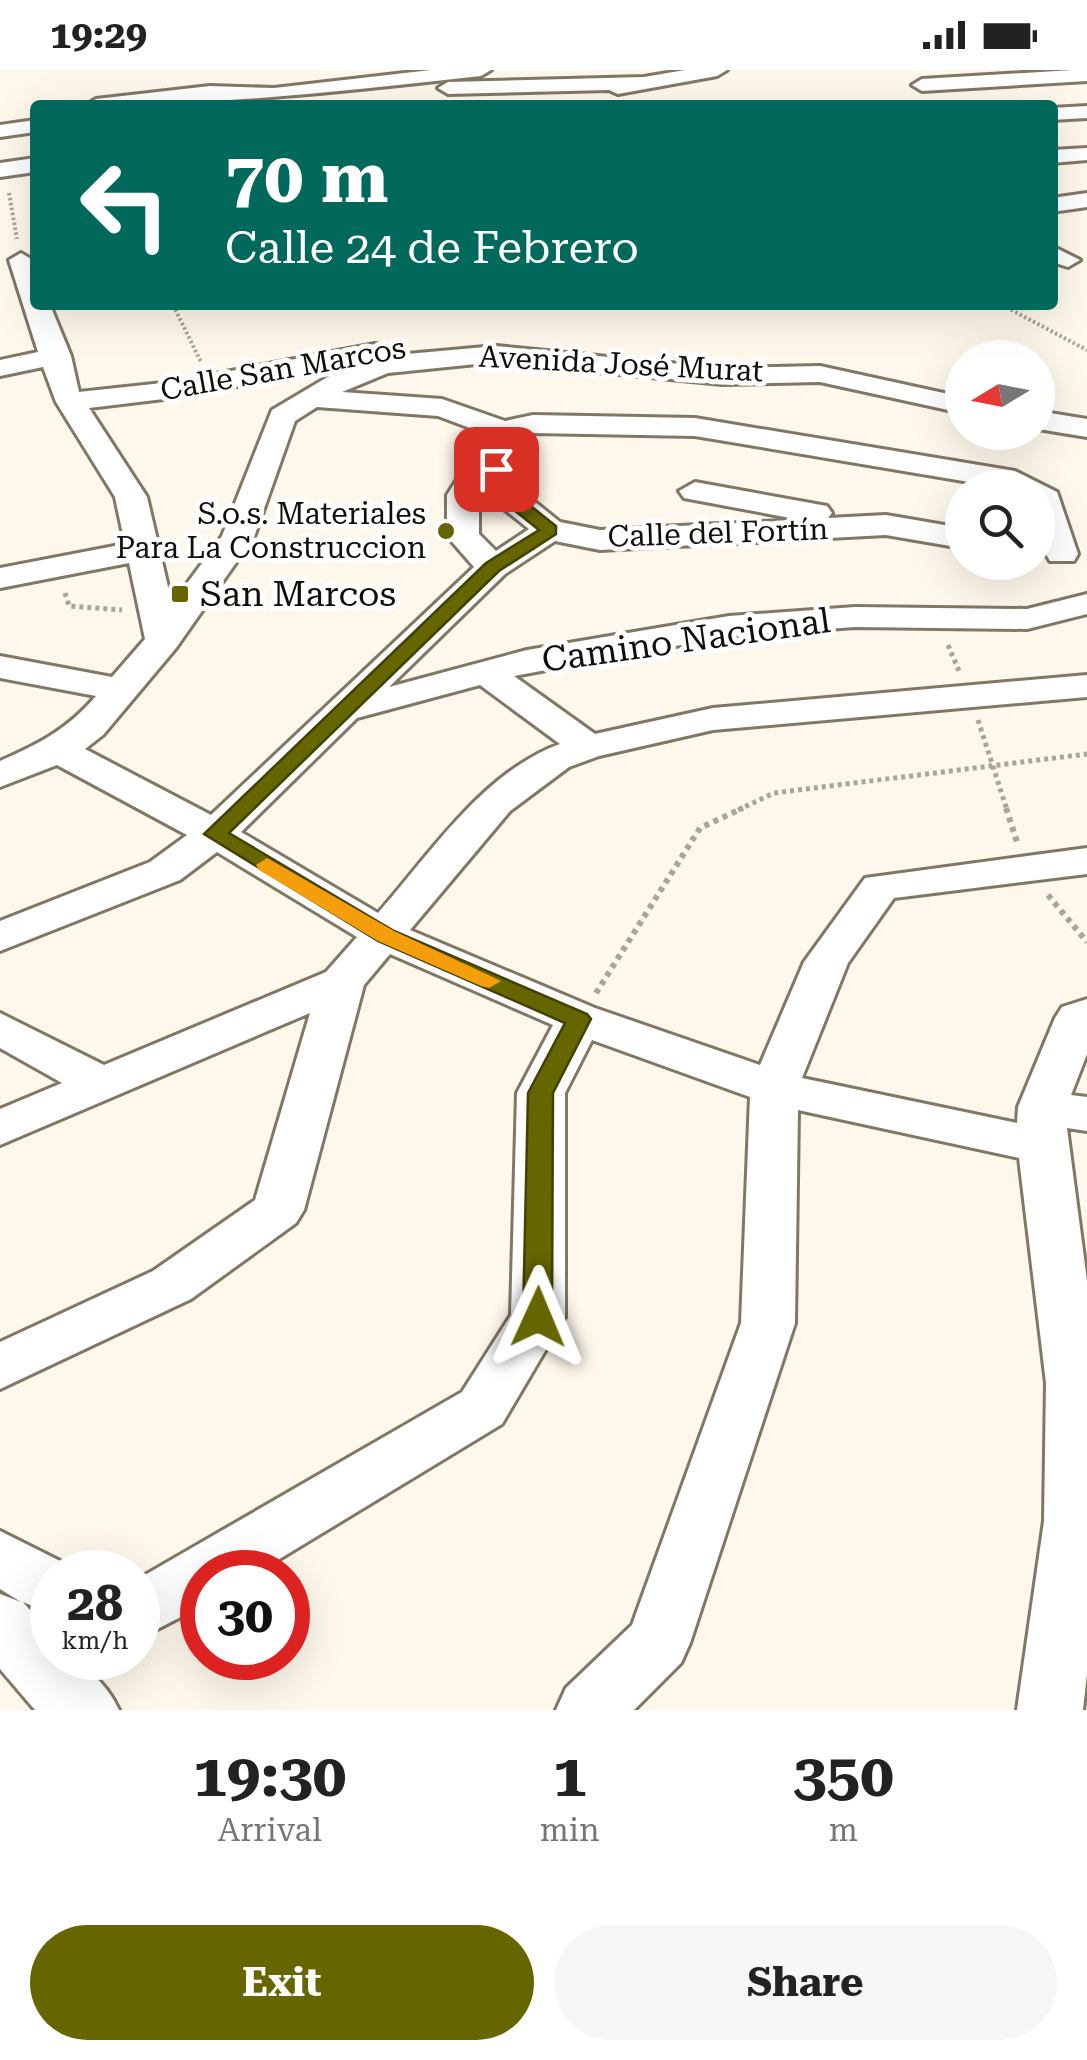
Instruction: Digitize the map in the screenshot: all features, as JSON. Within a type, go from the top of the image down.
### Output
[{"type":"street","points":[[140,100],[210,92],[274,94],[481,70]]},
{"type":"street","points":[[556,100],[717,70]]},
{"type":"street","points":[[898,70],[942,100]]},
{"type":"street","points":[[922,85],[1086,76]]},
{"type":"street","points":[[347,100],[485,86],[643,83]]},
{"type":"street","points":[[621,88],[651,100]]},
{"type":"street","points":[[1058,114],[1087,112]]},
{"type":"street","points":[[0,118],[30,113]]},
{"type":"street","points":[[0,132],[30,127]]},
{"type":"street","points":[[1058,156],[1087,154]]},
{"type":"street","points":[[5,169],[30,166]]},
{"type":"street","points":[[1058,204],[1087,200]]},
{"type":"street","points":[[19,261],[30,288]]},
{"type":"street","points":[[39,310],[70,402],[131,497],[158,626]]},
{"type":"street","name":"Calle San Marcos","points":[[70,402],[211,383],[321,358],[435,344],[496,354]]},
{"type":"street","name":"Avenida José Murat","points":[[0,775],[59,750],[90,727],[122,690],[158,626],[238,537],[282,416],[383,365],[496,354],[722,376],[820,374],[945,402]]},
{"type":"street","points":[[0,368],[56,356]]},
{"type":"street","points":[[312,399],[368,399],[442,408],[498,439]]},
{"type":"street","points":[[1055,423],[1087,428]]},
{"type":"street","points":[[493,567],[463,536],[463,495],[498,439],[533,424],[695,427],[955,470]]},
{"type":"street","points":[[0,938],[165,872],[215,834],[493,567],[550,530],[500,490],[498,439]]},
{"type":"street","name":"Calle del Fortín","points":[[695,491],[945,535]]},
{"type":"street","name":"Calle del Fortín","points":[[550,530],[600,540],[886,525]]},
{"type":"street","points":[[0,578],[140,552]]},
{"type":"street","name":"Camino Nacional","points":[[349,709],[527,661],[729,626],[855,617],[1027,620],[1087,604]]},
{"type":"street","points":[[0,667],[122,690]]},
{"type":"street","points":[[487,673],[588,746]]},
{"type":"street","points":[[0,1128],[100,1082],[342,982],[386,936],[496,804],[554,759],[588,746],[713,719],[1087,686]]},
{"type":"street","points":[[59,750],[215,834],[386,936],[579,1019],[774,1088],[1057,1123]]},
{"type":"street","points":[[589,1710],[658,1643],[768,1322],[774,1088],[826,962],[880,887],[1087,860]]},
{"type":"street","points":[[0,1366],[172,1285],[278,1210],[342,982]]},
{"type":"street","points":[[1050,1710],[1074,1521],[1074,1383],[1057,1123],[1078,1018],[1087,1014]]},
{"type":"street","points":[[243,1550],[482,1408],[538,1317],[540,1093],[579,1019]]},
{"type":"street","points":[[0,1028],[100,1082]]},
{"type":"street","points":[[0,1558],[30,1575]]},
{"type":"street","points":[[4,1630],[58,1689],[86,1710]]},
{"type":"path","points":[[5,169],[19,261]]},
{"type":"path","points":[[176,310],[211,383]]},
{"type":"path","points":[[1013,310],[1038,321],[1060,340],[1087,350]]},
{"type":"path","points":[[57,566],[69,606],[158,626]]},
{"type":"path","points":[[948,645],[971,698],[1026,866],[1087,942]]},
{"type":"path","points":[[579,1019],[700,828],[774,793],[1087,754]]},
{"type":"slow traffic","points":[[267,865],[386,936],[489,981]]},
{"type":"place","name":"S.o.s. Materiales Para La Construccion","points":[[446,531]]},
{"type":"place","name":"San Marcos","points":[[180,594]]},
{"type":"route","points":[[496,469],[500,490],[550,530],[493,567],[215,834],[386,936],[579,1019],[540,1093],[538,1317]]}]
